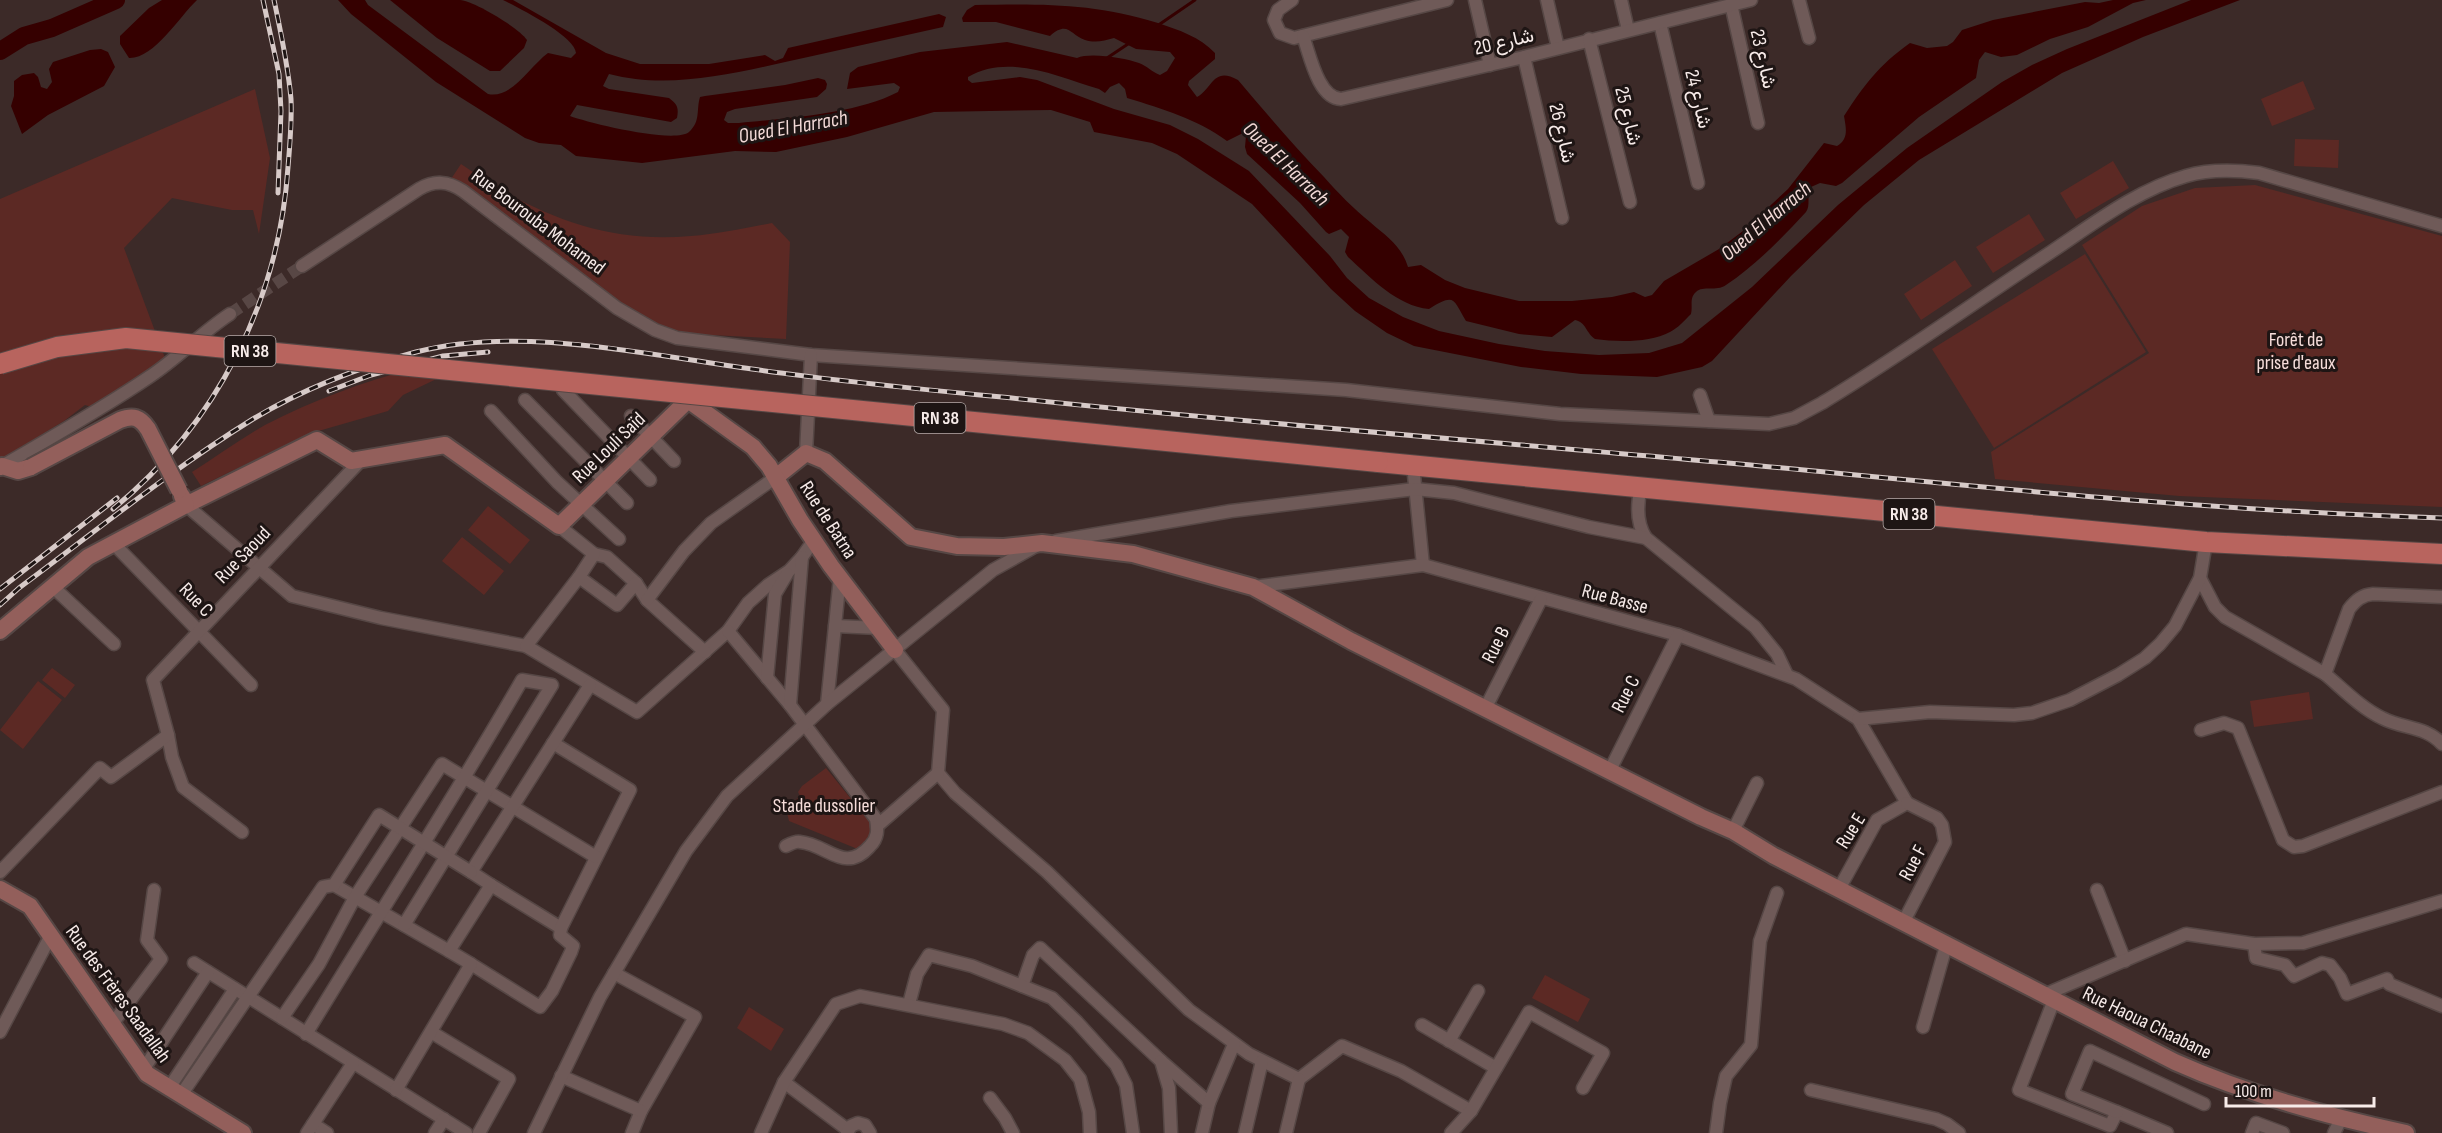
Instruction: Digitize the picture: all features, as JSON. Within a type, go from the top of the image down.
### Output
[{"type":"main road","name":"RN 38","points":[[0,364],[57,347],[126,338],[2206,542],[2442,554]]},
{"type":"street","points":[[1292,0],[1278,10],[1275,25],[1284,36],[1294,38],[1447,0]]},
{"type":"street","points":[[1475,0],[1490,65]]},
{"type":"street","points":[[1547,0],[1558,48]]},
{"type":"street","points":[[1621,0],[1628,30]]},
{"type":"street","name":"شارع 20","points":[[1303,36],[1322,89],[1335,99],[1524,57],[1751,0]]},
{"type":"street","points":[[1800,0],[1809,38]]},
{"type":"street","name":"شارع 23","points":[[1731,4],[1758,123]]},
{"type":"street","name":"شارع 24","points":[[1660,23],[1698,183]]},
{"type":"street","name":"شارع 25","points":[[1589,39],[1630,202]]},
{"type":"street","name":"شارع 26","points":[[1524,57],[1562,218]]},
{"type":"street","name":"Rue Bourouba Mohamed","points":[[302,266],[419,189],[434,183],[449,184],[463,192],[617,308],[654,330],[677,338],[811,354],[1334,390],[1560,414],[1769,424],[1782,422],[1805,413],[2146,191],[2187,176],[2211,171],[2259,173],[2441,226]]},
{"type":"street","points":[[1,466],[83,419],[151,376],[211,326],[230,314]]},
{"type":"street","points":[[647,600],[684,551],[711,523],[806,453],[811,354]]},
{"type":"street","points":[[563,390],[650,480]]},
{"type":"street","points":[[1700,395],[1709,422]]},
{"type":"street","points":[[525,400],[627,503]]},
{"type":"street","name":"Rue Louli Saïd","points":[[559,526],[688,400]]},
{"type":"street","name":"Rue de Batna","points":[[688,400],[753,447],[776,477],[814,540],[840,577],[943,710],[938,773]]},
{"type":"street","points":[[491,411],[526,452],[620,539]]},
{"type":"street","points":[[1,466],[18,471],[31,467],[128,416],[136,418],[142,421],[148,429],[183,497],[292,596],[381,618],[526,646],[637,712],[728,631],[748,603],[768,585],[789,571]]},
{"type":"street","points":[[631,416],[674,461]]},
{"type":"street","points":[[0,631],[88,557],[183,497],[317,440],[351,461],[445,445],[559,526],[594,554],[607,557],[636,583],[647,600],[705,651]]},
{"type":"street","name":"Rue Haoua Chaabane","points":[[806,453],[825,461],[911,537],[957,546],[1004,547],[1042,543],[1133,554],[1253,587],[1351,641],[1733,831],[1774,856],[1839,890],[2175,1062],[2220,1082],[2338,1126],[2406,1133]]},
{"type":"street","name":"Rue Saoud","points":[[168,735],[153,680],[363,458]]},
{"type":"street","points":[[1413,465],[1423,566]]},
{"type":"street","points":[[1641,487],[1638,501],[1639,518],[1646,538],[1755,627],[1778,654],[1787,675]]},
{"type":"street","points":[[534,1133],[614,973],[686,851],[727,796],[827,704],[993,570],[1042,543],[1232,511],[1415,489],[1454,493],[1588,527],[1646,538]]},
{"type":"street","points":[[767,678],[776,594],[789,571],[814,540]]},
{"type":"street","points":[[1858,719],[1930,712],[2014,715],[2032,713],[2070,700],[2118,675],[2145,658],[2160,644],[2175,626],[2200,578],[2206,542]]},
{"type":"street","name":"Rue C","points":[[113,543],[251,685]]},
{"type":"street","points":[[526,646],[594,554]]},
{"type":"street","points":[[790,705],[802,557]]},
{"type":"street","name":"Rue Basse","points":[[1253,587],[1423,566],[1678,635],[1787,675],[1858,719],[1907,803]]},
{"type":"street","points":[[579,577],[617,605],[636,583]]},
{"type":"street","points":[[827,704],[840,577]]},
{"type":"street","points":[[2200,578],[2215,607],[2225,617],[2325,674],[2380,717],[2397,725],[2432,734],[2442,744]]},
{"type":"street","points":[[52,586],[114,644]]},
{"type":"street","points":[[2325,674],[2349,609],[2356,600],[2364,595],[2373,594],[2442,597]]},
{"type":"street","name":"Rue B","points":[[1485,709],[1541,599]]},
{"type":"street","points":[[835,626],[879,628]]},
{"type":"street","points":[[728,631],[790,705],[876,819],[875,840],[855,858],[846,859],[799,841],[786,846]]},
{"type":"street","name":"Rue C","points":[[1610,770],[1678,635]]},
{"type":"street","points":[[306,1034],[380,912],[466,778],[522,680],[552,685],[404,925]]},
{"type":"street","points":[[471,872],[590,685]]},
{"type":"street","points":[[2201,730],[2224,723],[2238,728],[2283,840],[2294,847],[2303,846],[2442,792]]},
{"type":"street","points":[[0,872],[100,768],[111,777],[168,735],[172,757],[183,787],[242,832]]},
{"type":"street","points":[[175,1091],[249,997],[322,887],[334,885],[471,964],[540,1007],[552,991],[573,946],[560,935],[561,928],[630,790],[553,743]]},
{"type":"street","points":[[282,1018],[319,964],[355,897],[442,764],[596,857]]},
{"type":"street","points":[[877,826],[938,773],[955,793],[1047,872],[1189,1010],[1234,1044],[1299,1079]]},
{"type":"street","points":[[1733,831],[1757,783]]},
{"type":"street","name":"Rue E","points":[[1839,890],[1877,820],[1907,803]]},
{"type":"street","name":"Rue F","points":[[1903,923],[1945,842],[1942,825],[1937,818],[1907,803]]},
{"type":"street","points":[[334,885],[379,814],[561,928]]},
{"type":"street","points":[[449,951],[491,885]]},
{"type":"street","name":"Rue des Frères Saadallah","points":[[0,890],[30,906],[113,1023],[143,1070],[243,1133]]},
{"type":"street","points":[[113,1023],[161,959],[147,940],[154,890]]},
{"type":"street","points":[[2097,890],[2125,960]]},
{"type":"street","points":[[1716,1133],[1726,1076],[1751,1045],[1760,941],[1777,893]]},
{"type":"street","points":[[2116,1112],[2110,1126],[2019,1090],[2049,998],[2125,960],[2187,934],[2254,944],[2303,944],[2442,901]]},
{"type":"street","points":[[0,1032],[50,937]]},
{"type":"street","points":[[2254,944],[2256,958],[2285,965],[2294,976],[2322,963],[2330,964],[2347,994],[2387,979],[2389,984],[2442,1006]]},
{"type":"street","points":[[1923,1027],[1947,946]]},
{"type":"street","points":[[1023,986],[1033,955],[1040,948],[1209,1103]]},
{"type":"street","points":[[909,1004],[917,974],[929,956],[972,966],[1052,998],[1116,1065],[1126,1085],[1133,1133]]},
{"type":"street","points":[[194,963],[466,1133]]},
{"type":"street","points":[[396,1090],[471,964]]},
{"type":"street","points":[[143,1070],[208,972]]},
{"type":"street","points":[[614,973],[695,1017],[641,1111],[632,1133]]},
{"type":"street","points":[[175,1091],[235,989]]},
{"type":"street","points":[[1449,1041],[1478,991]]},
{"type":"street","points":[[761,1133],[784,1082],[836,1004],[860,996],[1002,1024],[1028,1033],[1065,1060],[1080,1079],[1089,1112],[1090,1133]]},
{"type":"street","points":[[1451,1133],[1472,1111],[1529,1012],[1603,1053],[1583,1088]]},
{"type":"street","points":[[1422,1026],[1497,1068]]},
{"type":"street","points":[[431,1032],[509,1079],[479,1133]]},
{"type":"street","points":[[1202,1133],[1209,1103],[1234,1044]]},
{"type":"street","points":[[1286,1133],[1299,1079],[1342,1046],[1401,1071],[1472,1111]]},
{"type":"street","points":[[2168,1133],[2072,1094],[2090,1051],[2204,1104]]},
{"type":"street","points":[[1161,1061],[1169,1088],[1171,1133]]},
{"type":"street","points":[[1245,1133],[1262,1061]]},
{"type":"street","points":[[327,1133],[310,1129],[353,1063]]},
{"type":"street","points":[[561,1076],[641,1111]]},
{"type":"street","points":[[784,1082],[848,1132],[854,1124],[862,1124],[868,1128],[870,1133]]},
{"type":"street","points":[[1811,1090],[1936,1119],[1959,1133]]},
{"type":"street","points":[[990,1098],[1013,1133]]},
{"type":"street","points":[[435,1133],[444,1119]]},
{"type":"street","points":[[2252,1133],[2256,1123],[2283,1133]]},
{"type":"green space","points":[[2303,81],[2315,109],[2272,126],[2261,99]]},
{"type":"green space","points":[[255,89],[270,158],[259,234],[253,210],[232,210],[172,198],[124,248],[165,358],[92,407],[85,405],[64,421],[0,460],[0,199]]},
{"type":"green space","points":[[2295,139],[2339,140],[2338,168],[2294,166]]},
{"type":"green space","points":[[2113,161],[2129,188],[2076,219],[2060,193]]},
{"type":"green space","points":[[461,164],[514,197],[569,221],[598,230],[658,237],[691,236],[772,223],[790,242],[786,339],[692,334],[675,331],[638,314],[451,179]]},
{"type":"green space","name":"Forêt de prise d'eaux","points":[[2255,185],[2442,236],[2442,507],[2179,496],[1995,479],[1991,452],[2149,353],[2082,245],[2142,206],[2195,188]]},
{"type":"green space","points":[[2029,214],[2045,240],[1993,273],[1976,247]]},
{"type":"green space","points":[[2085,254],[2146,352],[1994,448],[1932,349]]},
{"type":"green space","points":[[1955,260],[1972,286],[1921,320],[1904,294]]},
{"type":"green space","points":[[415,368],[449,373],[403,395],[388,411],[308,434],[201,486],[192,472],[256,430],[283,416],[338,392]]},
{"type":"green space","points":[[488,506],[530,540],[510,564],[468,530]]},
{"type":"green space","points":[[462,537],[504,571],[484,595],[442,561]]},
{"type":"green space","points":[[52,668],[75,685],[65,698],[42,680]]},
{"type":"green space","points":[[38,681],[62,700],[23,749],[0,730]]},
{"type":"green space","points":[[2309,692],[2313,719],[2254,727],[2250,701]]},
{"type":"green space","name":"Stade dussolier","points":[[826,768],[873,826],[870,839],[860,850],[789,821],[786,808],[800,796],[798,792],[802,786]]},
{"type":"green space","points":[[1545,975],[1590,999],[1578,1022],[1532,998]]},
{"type":"green space","points":[[749,1007],[784,1029],[771,1051],[737,1028]]},
{"type":"water","points":[[162,0],[197,0],[157,45],[148,52],[129,58],[120,44],[120,36],[149,8]]},
{"type":"water","points":[[338,0],[365,0],[368,5],[488,94],[505,92],[513,87],[548,53],[571,58],[576,53],[573,46],[557,31],[503,0],[513,0],[606,53],[640,64],[709,64],[765,55],[775,61],[783,58],[788,48],[939,14],[946,17],[943,27],[734,73],[683,80],[633,79],[609,74],[603,86],[609,89],[669,98],[676,104],[678,111],[677,118],[671,122],[577,105],[570,116],[612,127],[667,136],[680,135],[693,128],[697,120],[700,97],[705,96],[818,78],[825,80],[827,84],[826,89],[817,97],[727,112],[724,120],[728,123],[821,114],[881,99],[898,92],[900,87],[894,83],[847,89],[850,73],[858,67],[920,52],[1007,42],[1077,58],[1108,56],[1125,59],[1142,64],[1160,75],[1167,71],[1175,58],[1170,52],[1136,49],[1114,38],[1089,41],[1065,29],[1056,31],[1050,36],[996,22],[963,22],[962,18],[967,10],[975,5],[1067,6],[1134,16],[1181,31],[1209,47],[1215,53],[1215,59],[1189,81],[1188,85],[1197,97],[1218,77],[1230,76],[1238,80],[1335,189],[1393,242],[1402,253],[1408,267],[1421,265],[1445,280],[1465,288],[1519,301],[1572,301],[1634,292],[1645,297],[1652,295],[1664,281],[1719,249],[1743,231],[1788,189],[1824,143],[1837,146],[1841,143],[1846,133],[1844,116],[1881,68],[1910,43],[1927,48],[1947,46],[1962,30],[1993,20],[2085,2],[2146,0],[2133,3],[2088,27],[2050,39],[2017,55],[2001,57],[1985,52],[1979,60],[1976,78],[1919,117],[1842,183],[1836,186],[1820,183],[1811,187],[1806,212],[1788,232],[1726,285],[1696,292],[1692,299],[1691,314],[1679,326],[1662,336],[1633,341],[1595,339],[1582,323],[1575,320],[1552,337],[1519,334],[1466,321],[1453,301],[1444,301],[1429,309],[1406,303],[1385,290],[1348,257],[1345,252],[1349,237],[1341,229],[1329,234],[1326,232],[1300,203],[1247,154],[1246,136],[1243,133],[1227,141],[1192,121],[1127,98],[1125,89],[1119,83],[1110,87],[1105,93],[1099,89],[1050,74],[1017,67],[984,70],[968,77],[972,83],[1020,77],[1037,80],[1114,109],[1170,125],[1198,139],[1249,171],[1330,256],[1347,278],[1369,298],[1403,317],[1439,331],[1499,344],[1545,351],[1599,355],[1649,353],[1682,343],[1752,287],[1838,205],[1907,148],[2002,82],[2032,65],[2191,0],[2240,0],[2143,37],[2062,73],[1919,160],[1864,205],[1791,276],[1712,361],[1702,367],[1657,377],[1581,374],[1521,367],[1414,346],[1387,333],[1355,311],[1331,289],[1252,204],[1177,154],[1152,143],[1094,132],[1090,122],[1051,110],[934,112],[847,137],[776,152],[735,151],[642,163],[576,156],[561,145],[539,143],[525,138],[436,82],[351,14]]},
{"type":"water","points":[[390,0],[460,0],[467,2],[506,22],[527,40],[524,48],[500,71],[490,71],[437,38]]},
{"type":"water","points":[[101,49],[108,52],[115,67],[104,86],[48,115],[22,134],[11,106],[14,81],[22,75],[34,73],[41,87],[47,89],[52,82],[49,69],[53,62],[90,50]]},
{"type":"waterway","name":"Oued El Harrach","points":[[0,51],[24,36],[52,28],[116,0]]},
{"type":"waterway","points":[[1157,26],[1195,0]]},
{"type":"waterway","points":[[1104,60],[1131,42]]},
{"type":"tunnel","points":[[230,314],[302,266]]},
{"type":"railway","points":[[263,0],[279,74],[281,111],[278,193]]},
{"type":"railway","points":[[113,509],[150,475],[183,438],[212,399],[236,356],[256,311],[271,265],[282,216],[291,116],[288,74],[274,0]]},
{"type":"railway","points":[[0,605],[19,588],[164,479],[223,438],[272,408],[332,380],[395,358],[456,344],[497,341],[584,345],[846,381],[1279,424],[2091,497],[2266,510],[2442,518]]},
{"type":"railway","points":[[329,391],[371,375],[443,356],[488,352]]},
{"type":"railway","points":[[0,589],[117,498]]}]
